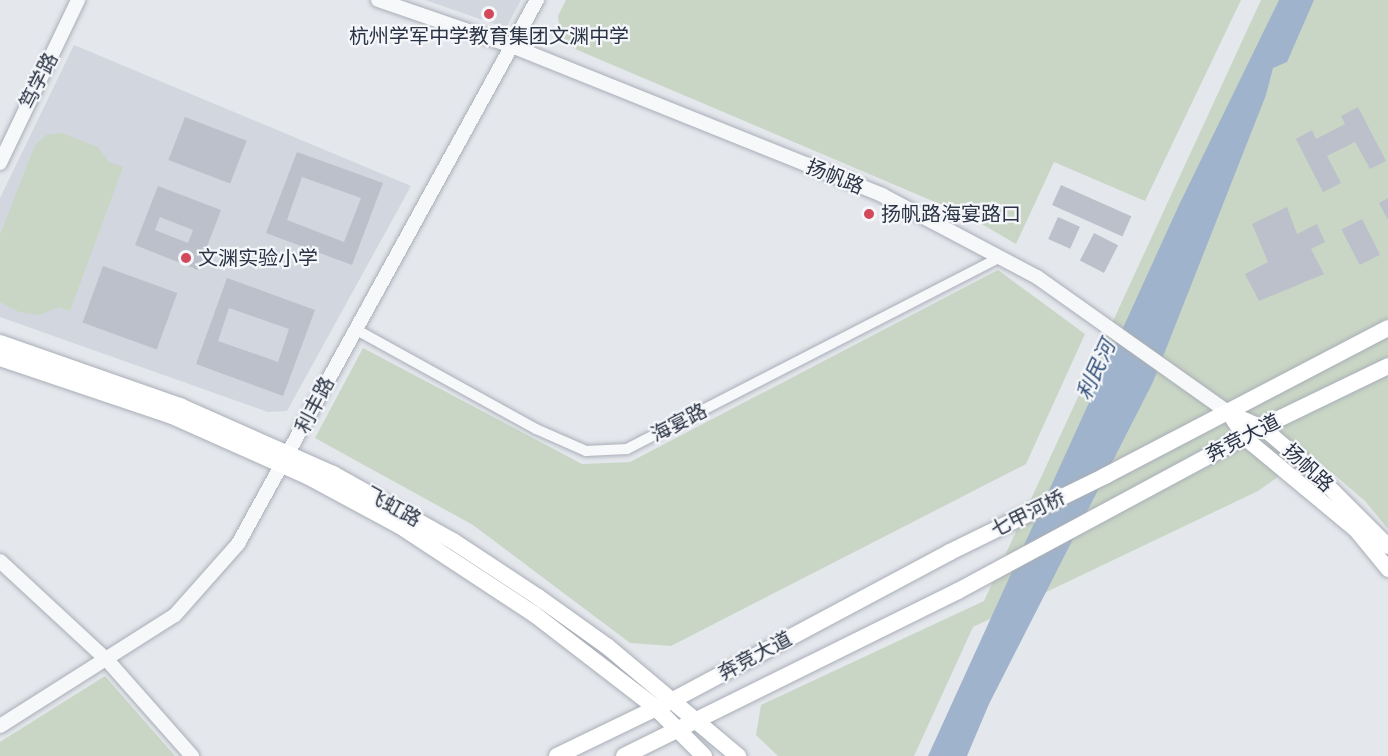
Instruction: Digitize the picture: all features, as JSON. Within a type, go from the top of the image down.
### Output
[{"type":"main road","name":"奔竞大道","points":[[1106,476],[1388,328]]},
{"type":"main road","name":"飞虹路","points":[[0,343],[170,402],[453,541],[608,647],[697,718],[738,756]]},
{"type":"main road","name":"飞虹路","points":[[0,358],[172,416],[285,458],[475,573],[656,708],[704,756]]},
{"type":"main road","name":"奔竞大道","points":[[1100,512],[1262,427],[1388,366]]},
{"type":"main road","name":"扬帆路","points":[[1228,412],[1262,427],[1308,466],[1388,546]]},
{"type":"main road","points":[[1228,412],[1244,437],[1355,529],[1388,569]]},
{"type":"main road","name":"七甲河桥","points":[[950,552],[1106,476]]},
{"type":"main road","name":"七甲河桥","points":[[958,591],[1100,512]]},
{"type":"main road","name":"奔竞大道","points":[[557,756],[673,700],[950,552]]},
{"type":"main road","name":"奔竞大道","points":[[624,756],[958,591]]},
{"type":"street","name":"笃学路","points":[[0,163],[78,0]]},
{"type":"street","name":"扬帆路","points":[[378,0],[512,46],[882,195],[1037,277],[1228,412]]},
{"type":"street","name":"利丰路","points":[[0,726],[108,661],[175,615],[238,544],[537,0]]},
{"type":"street","name":"海宴路","points":[[355,329],[536,429],[586,452],[627,449],[999,258]]},
{"type":"street","points":[[0,561],[108,661],[192,756]]},
{"type":"shaded area","name":"杭州学军中学教育集团文渊中学","points":[[425,0],[521,0],[506,28]]},
{"type":"shaded area","name":"文渊实验小学","points":[[74,45],[411,186],[287,411],[268,412],[0,317],[0,198]]},
{"type":"green space","points":[[566,0],[1241,0],[1145,201],[1054,162],[1016,244],[968,216],[561,43],[558,16]]},
{"type":"green space","points":[[1261,0],[1388,0],[1388,529],[1365,501],[1310,454],[1258,491],[973,627],[914,756],[778,756],[756,735],[761,705],[984,601]]},
{"type":"green space","points":[[62,133],[98,147],[109,162],[123,167],[70,311],[59,307],[39,315],[19,312],[0,302],[0,235],[35,145],[46,135]]},
{"type":"green space","points":[[998,270],[1085,334],[1026,464],[671,646],[630,643],[473,525],[315,438],[363,348],[582,464],[630,462]]},
{"type":"green space","points":[[105,676],[175,756],[0,756],[0,742]]},
{"type":"water","points":[[1279,0],[1314,0],[1287,62],[1273,68],[1266,95],[1153,382],[989,704],[967,756],[928,756],[1179,205]]},
{"type":"building","points":[[1358,107],[1386,161],[1370,169],[1355,142],[1327,156],[1341,183],[1323,192],[1296,139],[1312,130],[1316,139],[1345,124],[1341,116]]},
{"type":"building","points":[[185,117],[247,141],[230,184],[169,160]]},
{"type":"building","points":[[297,152],[383,183],[352,265],[266,233]],"holes":[[[302,177],[361,198],[344,242],[287,220]]]},
{"type":"building","points":[[1061,185],[1131,216],[1122,236],[1052,205]]},
{"type":"building","points":[[158,186],[221,210],[198,270],[135,245]],"holes":[[[160,217],[193,230],[188,243],[155,230]]]},
{"type":"building","points":[[1388,198],[1388,220],[1379,203]]},
{"type":"building","points":[[1287,207],[1297,234],[1317,224],[1325,242],[1311,249],[1324,274],[1259,301],[1245,274],[1268,262],[1252,224]]},
{"type":"building","points":[[1058,217],[1080,227],[1070,249],[1048,239]]},
{"type":"building","points":[[1362,219],[1380,255],[1360,265],[1342,229]]},
{"type":"building","points":[[1094,233],[1118,245],[1104,273],[1080,261]]},
{"type":"building","points":[[103,266],[177,293],[157,349],[82,322]]},
{"type":"building","points":[[227,278],[315,310],[283,396],[196,364]],"holes":[[[229,308],[289,329],[278,362],[218,341]]]},
{"type":"place","name":"杭州学军中学教育集团文渊中学","points":[[489,14]]},
{"type":"place","name":"扬帆路海宴路口","points":[[869,214]]},
{"type":"place","name":"文渊实验小学","points":[[186,258]]},
{"type":"water label","name":"利民河","points":[[1096,370]]}]
